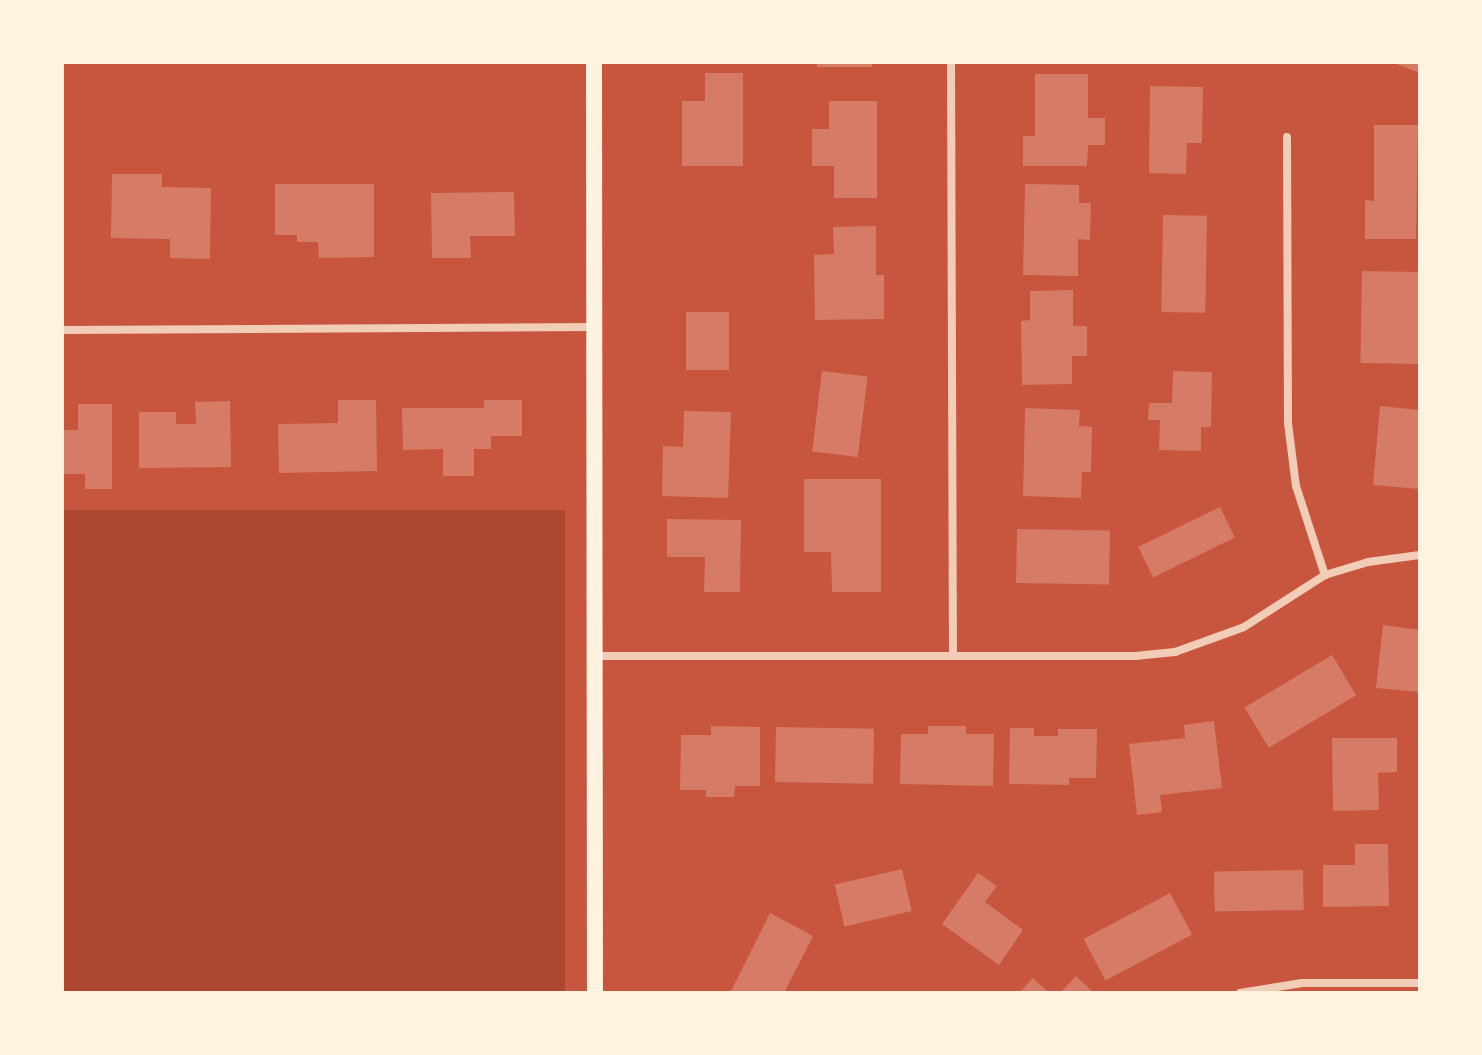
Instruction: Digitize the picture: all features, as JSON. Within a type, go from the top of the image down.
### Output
[{"type":"main road","points":[[594,62],[595,993]]},
{"type":"street","points":[[951,62],[953,656]]},
{"type":"street","points":[[1287,137],[1288,423],[1296,486],[1325,575]]},
{"type":"street","points":[[62,330],[594,327]]},
{"type":"street","points":[[596,656],[953,656],[1175,652],[1244,627],[1325,575],[1368,562],[1420,555]]},
{"type":"street","points":[[1240,993],[1302,983],[1420,983]]},
{"type":"shaded area","points":[[62,510],[565,510],[565,993],[62,993]]},
{"type":"building","points":[[817,62],[872,62],[872,67],[817,67]]},
{"type":"building","points":[[1392,62],[1420,62],[1420,65],[1417,72]]},
{"type":"building","points":[[705,73],[743,73],[743,166],[682,166],[682,101],[705,101]]},
{"type":"building","points":[[1035,74],[1088,74],[1088,118],[1105,118],[1105,145],[1088,145],[1087,166],[1023,166],[1023,136],[1035,136]]},
{"type":"building","points":[[1150,86],[1203,87],[1202,143],[1187,143],[1186,174],[1149,173]]},
{"type":"building","points":[[829,101],[877,101],[877,198],[834,198],[834,166],[812,166],[812,129],[829,129]]},
{"type":"building","points":[[1374,125],[1418,125],[1416,239],[1365,239],[1365,200],[1374,201]]},
{"type":"building","points":[[112,174],[162,174],[162,187],[211,188],[210,259],[170,258],[170,239],[111,238]]},
{"type":"building","points":[[275,184],[374,184],[374,257],[319,258],[318,242],[297,242],[297,235],[275,235]]},
{"type":"building","points":[[1025,184],[1079,185],[1079,203],[1091,203],[1090,240],[1078,239],[1078,276],[1023,275]]},
{"type":"building","points":[[514,192],[515,236],[470,236],[471,258],[432,258],[431,193]]},
{"type":"building","points":[[1163,215],[1207,216],[1205,313],[1161,312]]},
{"type":"building","points":[[876,226],[876,275],[884,275],[884,319],[815,320],[814,255],[834,254],[833,227]]},
{"type":"building","points":[[1362,271],[1420,272],[1418,364],[1360,363]]},
{"type":"building","points":[[1073,290],[1073,326],[1087,326],[1087,356],[1072,356],[1072,384],[1022,385],[1021,321],[1030,320],[1030,291]]},
{"type":"building","points":[[686,312],[729,312],[729,370],[686,370]]},
{"type":"building","points":[[822,371],[868,377],[858,457],[812,451]]},
{"type":"building","points":[[1173,371],[1212,372],[1211,427],[1201,427],[1201,451],[1159,450],[1160,420],[1148,420],[1149,403],[1172,403]]},
{"type":"building","points":[[338,400],[376,400],[377,471],[279,473],[278,424],[338,423]]},
{"type":"building","points":[[484,400],[522,400],[522,436],[491,436],[491,449],[474,449],[474,476],[443,476],[443,449],[403,450],[402,408],[484,408]]},
{"type":"building","points":[[230,401],[231,467],[139,468],[139,412],[176,412],[176,424],[196,424],[195,402]]},
{"type":"building","points":[[78,404],[112,404],[112,489],[85,489],[85,474],[62,474],[62,430],[78,430]]},
{"type":"building","points":[[1380,406],[1420,410],[1420,489],[1373,485]]},
{"type":"building","points":[[1025,408],[1080,410],[1079,426],[1092,427],[1091,472],[1082,472],[1081,498],[1023,496]]},
{"type":"building","points":[[684,411],[731,412],[728,498],[662,496],[663,446],[683,447]]},
{"type":"building","points":[[804,479],[881,479],[881,592],[832,592],[831,552],[804,552]]},
{"type":"building","points":[[1220,507],[1235,538],[1153,577],[1138,547]]},
{"type":"building","points":[[667,519],[741,520],[740,592],[704,592],[705,557],[667,557]]},
{"type":"building","points":[[1017,529],[1110,531],[1109,585],[1016,583]]},
{"type":"building","points":[[1383,625],[1420,630],[1420,692],[1376,688]]},
{"type":"building","points":[[1332,655],[1356,695],[1269,748],[1245,708]]},
{"type":"building","points":[[1214,721],[1222,788],[1160,795],[1162,812],[1137,815],[1129,744],[1185,738],[1184,725]]},
{"type":"building","points":[[711,726],[760,727],[760,786],[735,786],[734,797],[706,797],[706,790],[680,790],[681,735],[711,735]]},
{"type":"building","points":[[928,726],[966,726],[966,734],[994,734],[993,786],[900,784],[901,734],[928,734]]},
{"type":"building","points":[[776,727],[874,729],[873,784],[775,782]]},
{"type":"building","points":[[1010,728],[1034,728],[1034,736],[1058,736],[1058,729],[1097,729],[1096,778],[1069,778],[1069,785],[1009,784]]},
{"type":"building","points":[[1332,738],[1397,738],[1397,772],[1378,773],[1379,810],[1333,811]]},
{"type":"building","points":[[1355,844],[1388,844],[1389,906],[1323,907],[1323,865],[1355,865]]},
{"type":"building","points":[[902,869],[912,911],[844,926],[835,885]]},
{"type":"building","points":[[1303,870],[1304,910],[1215,912],[1214,872]]},
{"type":"building","points":[[978,873],[997,886],[985,902],[1023,930],[999,965],[942,924]]},
{"type":"building","points":[[1170,893],[1192,934],[1106,981],[1083,939]]},
{"type":"building","points":[[770,913],[813,936],[784,993],[730,993]]},
{"type":"building","points":[[1076,976],[1094,993],[1060,993]]},
{"type":"building","points":[[1033,978],[1049,993],[1019,993]]}]
